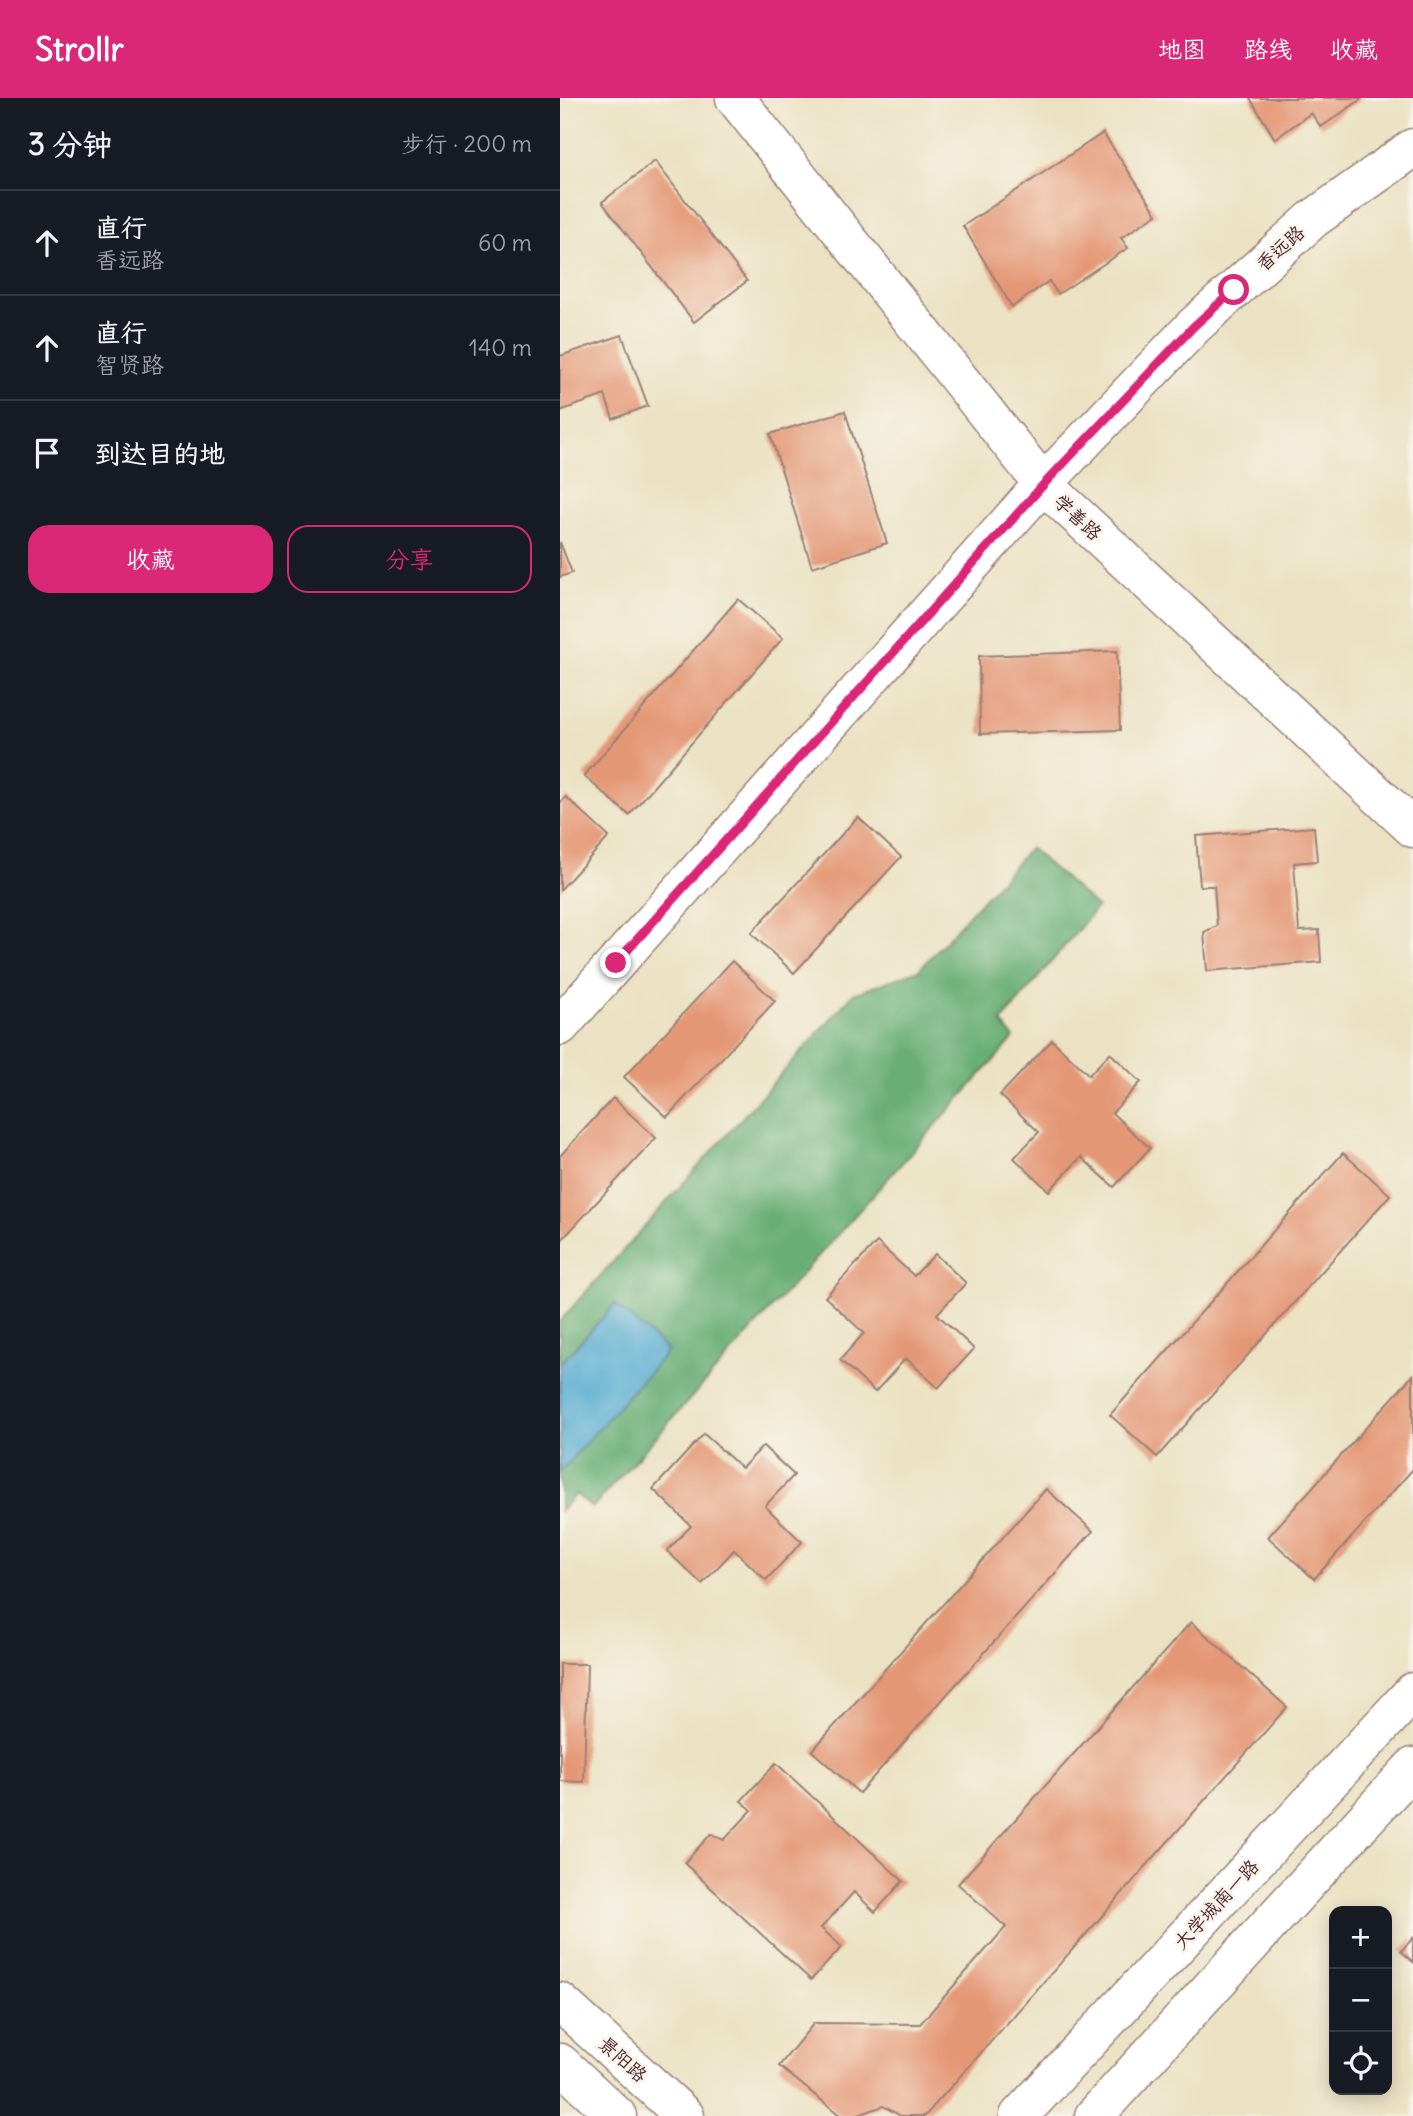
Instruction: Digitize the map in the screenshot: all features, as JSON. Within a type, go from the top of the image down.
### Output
[{"type":"street","name":"学善路","points":[[735,98],[1044,484],[1413,828]]},
{"type":"street","name":"香远路","points":[[560,1026],[1044,484],[1204,317],[1313,219],[1413,148]]},
{"type":"street","name":"大学城南一路","points":[[1019,2116],[1413,1692]]},
{"type":"street","points":[[1094,2116],[1413,1767]]},
{"type":"street","name":"景阳路","points":[[560,2001],[685,2116]]},
{"type":"street","points":[[560,2063],[617,2116]]},
{"type":"green space","points":[[1030,848],[1097,907],[1001,1022],[1014,1038],[592,1508],[576,1494],[560,1511],[560,1321],[853,994],[919,970]]},
{"type":"water","points":[[615,1304],[668,1351],[560,1472],[560,1364]]},
{"type":"building","points":[[1250,98],[1363,98],[1321,127],[1311,113],[1275,139]]},
{"type":"building","points":[[1103,133],[1157,214],[1121,238],[1128,248],[1058,294],[1049,281],[1012,307],[963,226]]},
{"type":"building","points":[[655,161],[747,281],[694,322],[602,202]]},
{"type":"building","points":[[622,335],[648,406],[613,419],[605,395],[560,411],[560,356]]},
{"type":"building","points":[[845,411],[887,543],[812,567],[770,434]]},
{"type":"building","points":[[560,542],[572,573],[560,577]]},
{"type":"building","points":[[738,599],[783,638],[629,815],[584,776]]},
{"type":"building","points":[[1117,651],[1120,730],[980,734],[979,656]]},
{"type":"building","points":[[566,797],[609,837],[560,890],[560,803]]},
{"type":"building","points":[[858,817],[901,857],[794,973],[751,933]]},
{"type":"building","points":[[1314,827],[1317,861],[1294,863],[1299,931],[1319,930],[1321,962],[1207,971],[1204,932],[1217,926],[1214,886],[1200,886],[1196,836]]},
{"type":"building","points":[[732,961],[775,1001],[667,1117],[624,1077]]},
{"type":"building","points":[[1052,1040],[1089,1075],[1110,1053],[1141,1082],[1112,1113],[1150,1148],[1114,1187],[1081,1157],[1049,1191],[1014,1158],[1039,1132],[1000,1095]]},
{"type":"building","points":[[613,1098],[656,1138],[560,1242],[560,1156]]},
{"type":"building","points":[[1343,1153],[1390,1195],[1157,1457],[1110,1415]]},
{"type":"building","points":[[877,1242],[914,1276],[935,1254],[966,1283],[937,1314],[974,1349],[938,1388],[906,1358],[875,1392],[840,1360],[864,1333],[825,1297]]},
{"type":"building","points":[[1413,1375],[1413,1469],[1314,1579],[1268,1537]]},
{"type":"building","points":[[704,1434],[742,1468],[763,1446],[794,1475],[765,1506],[802,1542],[766,1580],[734,1550],[702,1584],[667,1551],[691,1526],[653,1489]]},
{"type":"building","points":[[1046,1489],[1093,1531],[859,1793],[812,1751]]},
{"type":"building","points":[[1191,1622],[1287,1707],[925,2116],[901,2116],[883,2106],[856,2116],[841,2116],[779,2066],[814,2023],[920,2024],[1006,1927],[958,1884]]},
{"type":"building","points":[[560,1664],[587,1664],[584,1782],[560,1781]]},
{"type":"building","points":[[776,1763],[903,1881],[875,1912],[854,1892],[821,1928],[842,1947],[811,1980],[684,1863],[711,1834],[724,1840],[752,1810],[741,1801]]},
{"type":"building","points":[[1413,1938],[1413,1962],[1401,1951]]},
{"type":"route","points":[[616,963],[1044,484],[1194,326],[1234,290]]}]
